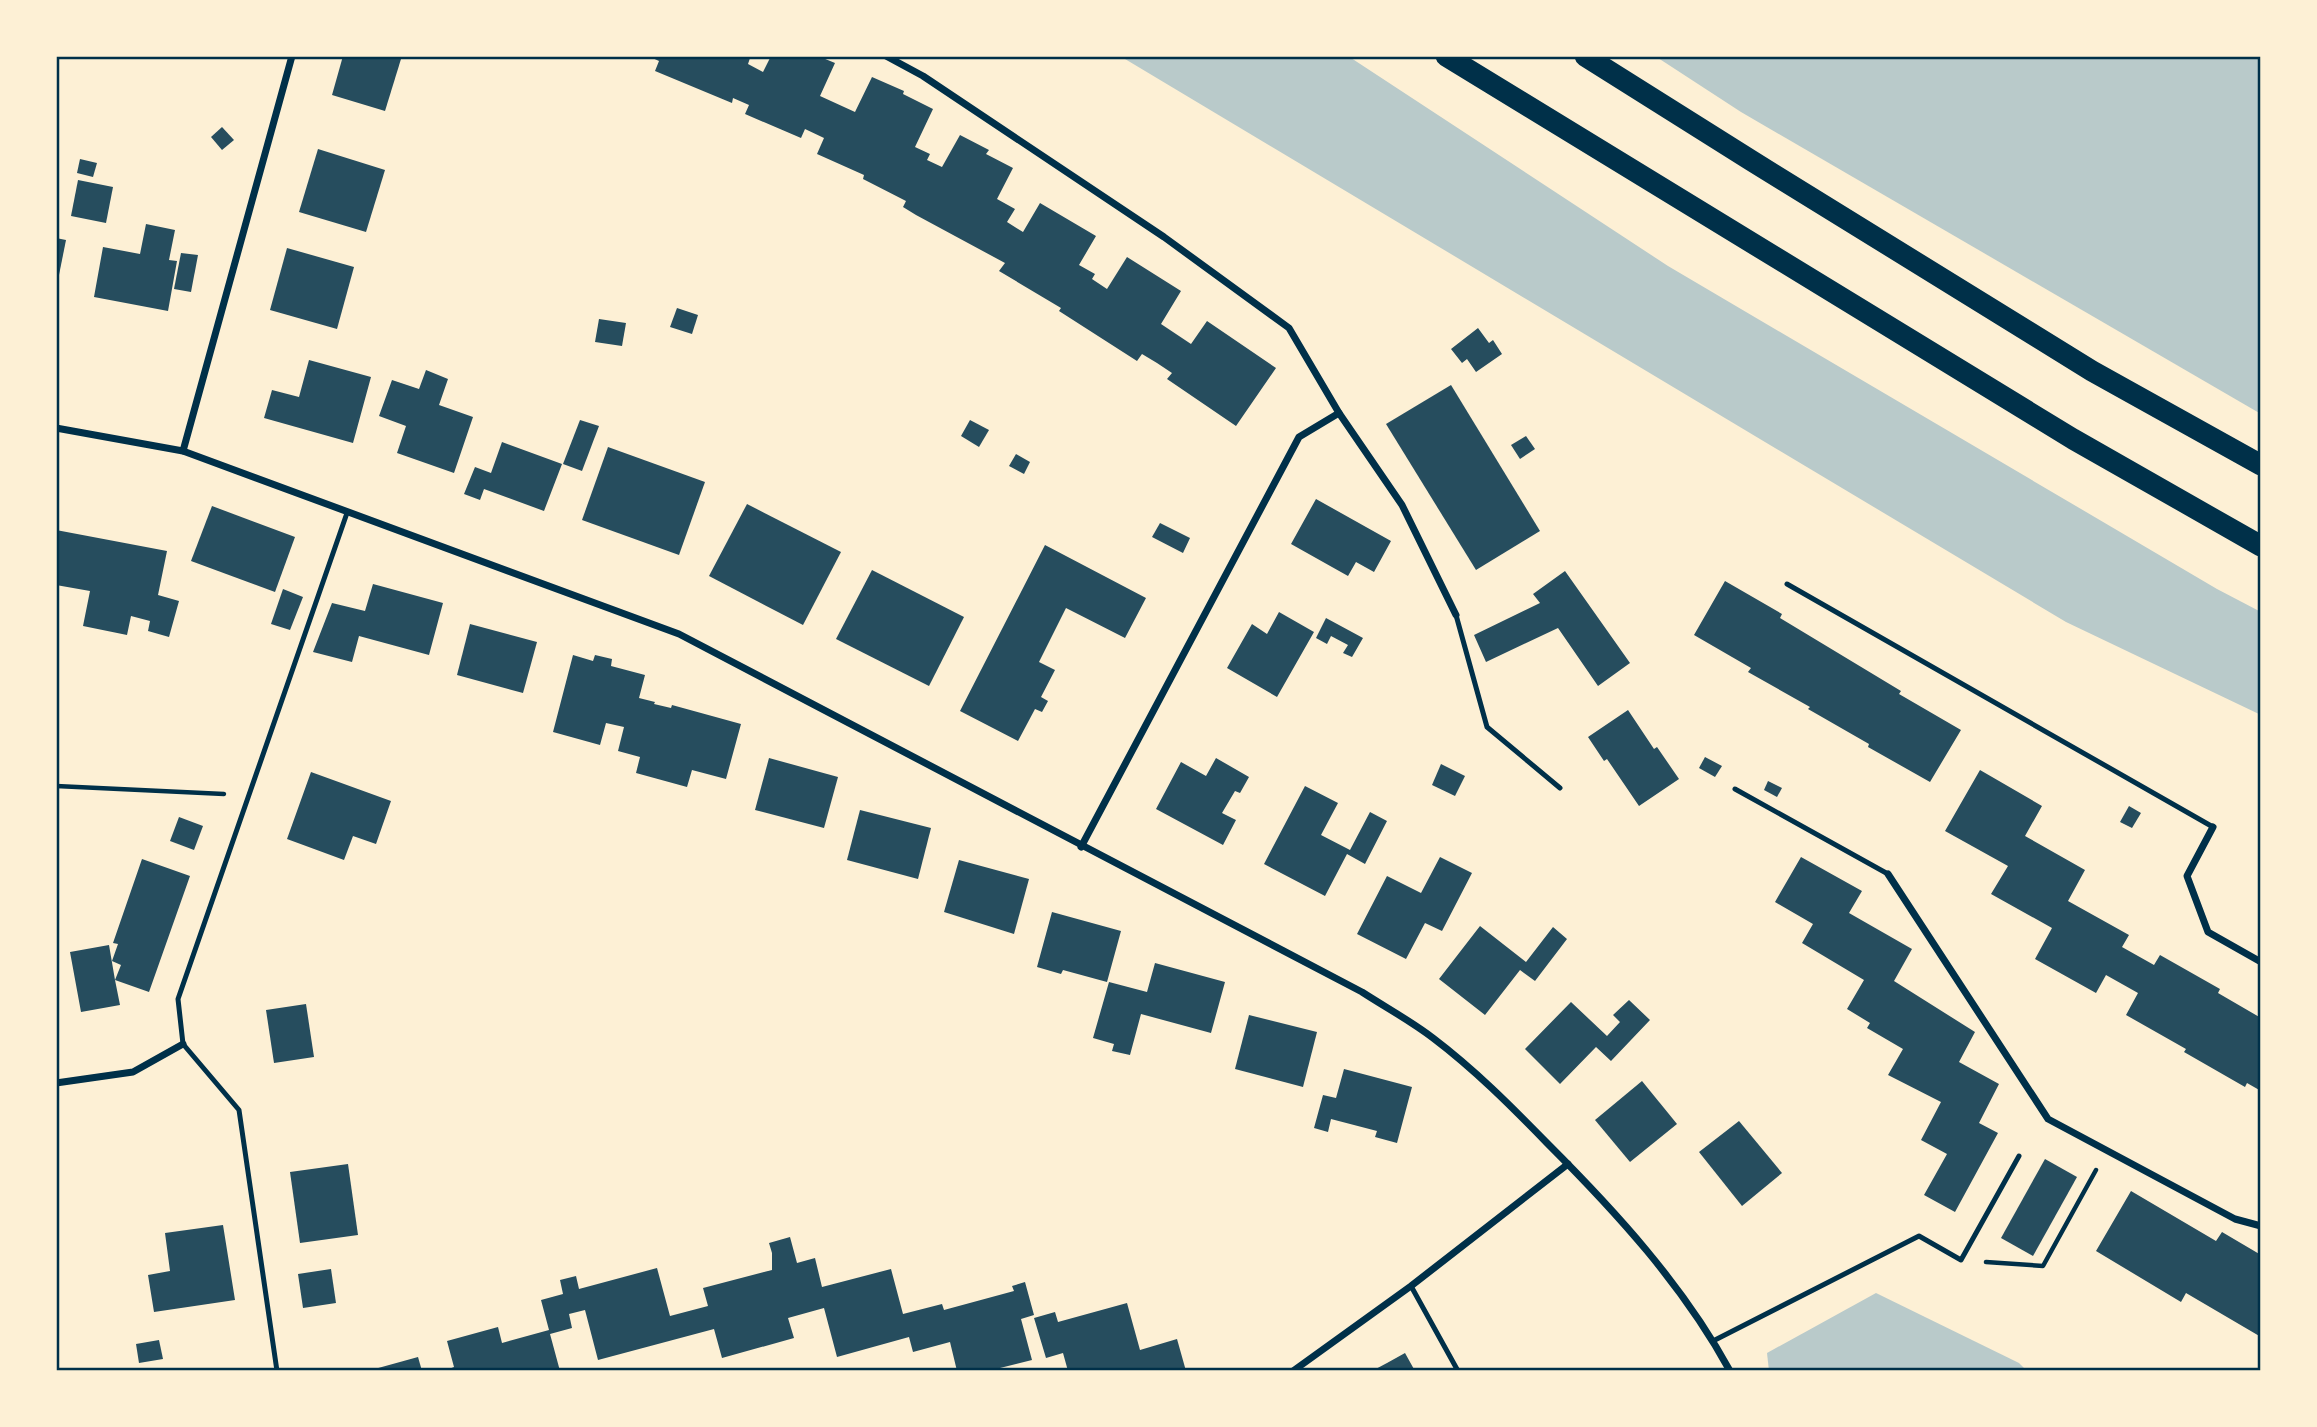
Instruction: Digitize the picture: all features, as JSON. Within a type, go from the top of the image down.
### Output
[{"type":"highway","points":[[1446,56],[2073,439],[2261,546]]},
{"type":"highway","points":[[1585,56],[2092,371],[2261,465]]},
{"type":"street","points":[[183,451],[292,56]]},
{"type":"street","points":[[886,56],[923,76],[1164,237],[1289,328],[1339,412],[1402,505],[1456,615]]},
{"type":"street","points":[[1081,846],[1299,437],[1339,412]]},
{"type":"street","points":[[56,428],[183,451],[679,634],[1362,992],[1433,1038],[1506,1101],[1568,1164],[1651,1255],[1713,1341],[1730,1371]]},
{"type":"street","points":[[2213,827],[2187,876],[2208,932],[2261,962]]},
{"type":"street","points":[[1888,874],[2048,1119],[2235,1219],[2261,1226]]},
{"type":"street","points":[[56,1083],[133,1072],[183,1044]]},
{"type":"street","points":[[1293,1371],[1411,1286],[1568,1164]]},
{"type":"lane","points":[[277,1371],[239,1110],[183,1044],[177,999],[347,513]]},
{"type":"lane","points":[[1787,584],[2213,827]]},
{"type":"lane","points":[[1456,615],[1487,727],[1560,788]]},
{"type":"lane","points":[[1735,789],[1888,874]]},
{"type":"lane","points":[[1713,1341],[1919,1236],[1961,1260],[2018,1156]]},
{"type":"lane","points":[[1411,1286],[1458,1371]]},
{"type":"path","points":[[56,786],[250,795]]},
{"type":"path","points":[[1961,1260],[2043,1266],[2087,1188]]},
{"type":"shaded area","points":[[1120,56],[1348,56],[1668,266],[2217,589],[2261,612],[2261,715],[2066,622]]},
{"type":"shaded area","points":[[1655,56],[2261,56],[2261,414],[1741,112]]},
{"type":"shaded area","points":[[1876,1293],[2019,1363],[2027,1371],[1769,1371],[1767,1353]]},
{"type":"building","points":[[343,56],[391,56],[401,59],[385,111],[332,95]]},
{"type":"building","points":[[648,56],[745,56],[750,58],[748,64],[763,72],[771,56],[818,56],[835,63],[820,96],[855,112],[872,77],[904,91],[903,94],[933,109],[915,147],[930,154],[927,160],[942,167],[960,135],[989,150],[986,154],[1013,168],[997,199],[1015,209],[1007,222],[1023,232],[1040,203],[1096,236],[1079,265],[1095,274],[1092,279],[1107,289],[1127,257],[1181,291],[1161,324],[1191,344],[1207,321],[1276,368],[1236,426],[1167,379],[1172,373],[1157,363],[1142,354],[1137,361],[1059,311],[1061,308],[999,271],[1005,263],[903,207],[906,201],[863,179],[864,175],[817,154],[824,138],[805,129],[801,138],[745,114],[749,105],[733,98],[732,103],[655,71],[659,61]]},
{"type":"building","points":[[222,127],[234,140],[222,150],[211,137]]},
{"type":"building","points":[[318,149],[385,170],[366,232],[299,212]]},
{"type":"building","points":[[80,159],[97,163],[93,177],[77,173]]},
{"type":"building","points":[[78,180],[113,187],[106,223],[71,216]]},
{"type":"building","points":[[146,224],[175,230],[169,260],[177,261],[168,311],[94,297],[103,247],[140,254]]},
{"type":"building","points":[[56,238],[66,240],[57,285],[56,284]]},
{"type":"building","points":[[287,248],[354,267],[337,329],[270,310]]},
{"type":"building","points":[[181,253],[198,255],[191,292],[174,289]]},
{"type":"building","points":[[677,308],[698,315],[692,334],[670,327]]},
{"type":"building","points":[[599,319],[626,323],[622,346],[595,342]]},
{"type":"building","points":[[1478,328],[1489,343],[1493,340],[1502,354],[1476,372],[1467,359],[1462,363],[1451,349]]},
{"type":"building","points":[[309,360],[371,377],[353,443],[264,418],[272,390],[299,397]]},
{"type":"building","points":[[426,370],[448,379],[439,405],[473,417],[454,473],[397,453],[406,426],[379,416],[392,380],[419,389]]},
{"type":"building","points":[[1451,385],[1540,531],[1476,570],[1386,424]]},
{"type":"building","points":[[580,420],[599,426],[582,471],[563,464]]},
{"type":"building","points":[[970,420],[989,430],[979,447],[961,436]]},
{"type":"building","points":[[1526,436],[1535,449],[1520,459],[1511,445]]},
{"type":"building","points":[[502,442],[562,464],[544,511],[484,489],[480,500],[464,494],[475,467],[491,473]]},
{"type":"building","points":[[608,447],[705,482],[679,555],[582,520]]},
{"type":"building","points":[[1016,454],[1030,462],[1024,474],[1009,466]]},
{"type":"building","points":[[1316,499],[1391,541],[1374,572],[1356,562],[1348,576],[1291,544]]},
{"type":"building","points":[[747,504],[841,552],[803,625],[709,576]]},
{"type":"building","points":[[212,506],[295,537],[275,592],[191,561]]},
{"type":"building","points":[[1160,523],[1190,538],[1183,553],[1152,537]]},
{"type":"building","points":[[56,530],[167,551],[158,595],[179,601],[169,637],[148,631],[150,621],[131,616],[127,635],[83,626],[90,591],[56,585]]},
{"type":"building","points":[[1045,545],[1146,598],[1125,638],[1066,608],[1039,662],[1055,670],[1041,697],[1048,701],[1042,712],[1035,709],[1018,741],[960,711]]},
{"type":"building","points":[[872,570],[964,617],[929,686],[836,639]]},
{"type":"building","points":[[1565,571],[1630,663],[1598,686],[1558,628],[1486,662],[1474,635],[1540,603],[1533,594]]},
{"type":"building","points":[[1725,581],[1782,614],[1780,618],[1901,691],[1899,694],[1961,730],[1930,782],[1868,747],[1869,744],[1808,709],[1810,707],[1748,672],[1751,668],[1694,635]]},
{"type":"building","points":[[373,584],[443,603],[429,655],[359,636],[352,662],[313,652],[332,603],[365,611]]},
{"type":"building","points":[[283,589],[303,597],[290,630],[271,624]]},
{"type":"building","points":[[1279,612],[1314,632],[1277,697],[1227,668],[1252,624],[1267,634]]},
{"type":"building","points":[[1326,618],[1363,638],[1352,657],[1343,653],[1348,645],[1331,636],[1327,644],[1316,638]]},
{"type":"building","points":[[470,624],[537,642],[523,693],[457,675]]},
{"type":"building","points":[[573,655],[593,661],[595,655],[612,659],[611,666],[645,675],[639,698],[655,702],[654,704],[671,708],[672,705],[741,724],[726,779],[692,770],[687,787],[636,773],[640,757],[618,751],[624,727],[606,723],[600,745],[553,732]]},
{"type":"building","points":[[1628,710],[1654,749],[1657,747],[1679,779],[1639,806],[1607,759],[1604,761],[1588,737]]},
{"type":"building","points":[[1705,757],[1722,766],[1715,777],[1699,768]]},
{"type":"building","points":[[769,758],[838,777],[824,828],[755,810]]},
{"type":"building","points":[[1216,758],[1249,777],[1240,793],[1235,791],[1222,813],[1236,820],[1223,845],[1156,809],[1181,762],[1206,776]]},
{"type":"building","points":[[1441,764],[1465,776],[1455,796],[1432,785]]},
{"type":"building","points":[[1980,770],[2042,806],[2025,836],[2085,870],[2068,901],[2129,935],[2122,947],[2154,965],[2160,955],[2220,989],[2218,993],[2261,1018],[2261,1091],[2247,1083],[2245,1087],[2126,1015],[2138,993],[2106,975],[2096,993],[2035,959],[2052,928],[1991,894],[2008,866],[1945,831]]},
{"type":"building","points":[[311,772],[391,801],[376,844],[353,836],[344,860],[287,839]]},
{"type":"building","points":[[1768,781],[1782,788],[1777,797],[1764,790]]},
{"type":"building","points":[[1305,786],[1338,803],[1321,835],[1350,850],[1370,812],[1387,821],[1365,864],[1347,854],[1325,896],[1264,864]]},
{"type":"building","points":[[2129,806],[2141,813],[2132,828],[2120,822]]},
{"type":"building","points":[[860,810],[931,828],[918,879],[847,860]]},
{"type":"building","points":[[179,817],[203,826],[194,850],[170,841]]},
{"type":"building","points":[[1440,857],[1472,873],[1442,931],[1425,923],[1406,959],[1357,934],[1387,876],[1421,893]]},
{"type":"building","points":[[1801,857],[1862,891],[1849,913],[1912,949],[1894,981],[1975,1032],[1959,1062],[1999,1084],[1979,1123],[1998,1133],[1955,1212],[1924,1195],[1947,1154],[1921,1140],[1941,1102],[1888,1075],[1903,1049],[1867,1028],[1870,1023],[1847,1009],[1864,980],[1802,943],[1813,924],[1775,902]]},
{"type":"building","points":[[142,859],[190,876],[149,992],[115,980],[121,965],[112,961],[118,944],[113,943]]},
{"type":"building","points":[[959,860],[1029,879],[1014,934],[944,912]]},
{"type":"building","points":[[1052,912],[1121,931],[1107,982],[1063,970],[1061,974],[1037,967]]},
{"type":"building","points":[[1480,926],[1526,962],[1553,927],[1567,939],[1535,981],[1520,970],[1485,1015],[1439,979]]},
{"type":"building","points":[[109,945],[120,1005],[81,1012],[70,952]]},
{"type":"building","points":[[1155,963],[1225,982],[1211,1033],[1141,1014],[1130,1055],[1112,1051],[1114,1044],[1093,1038],[1109,982],[1147,992]]},
{"type":"building","points":[[1629,1000],[1650,1020],[1611,1061],[1596,1047],[1560,1084],[1525,1049],[1571,1002],[1607,1036],[1620,1022],[1613,1015]]},
{"type":"building","points":[[306,1004],[314,1057],[274,1063],[266,1010]]},
{"type":"building","points":[[1249,1015],[1317,1032],[1303,1087],[1235,1069]]},
{"type":"building","points":[[1344,1069],[1412,1087],[1397,1143],[1375,1137],[1377,1131],[1331,1119],[1328,1132],[1314,1128],[1323,1095],[1336,1098]]},
{"type":"building","points":[[1642,1081],[1677,1124],[1630,1162],[1595,1120]]},
{"type":"building","points":[[1739,1121],[1782,1173],[1742,1206],[1699,1152]]},
{"type":"building","points":[[2045,1159],[2077,1177],[2033,1256],[2001,1238]]},
{"type":"building","points":[[348,1164],[358,1235],[300,1243],[290,1172]]},
{"type":"building","points":[[2131,1191],[2216,1241],[2222,1232],[2261,1255],[2261,1337],[2186,1293],[2181,1302],[2096,1251]]},
{"type":"building","points":[[223,1225],[235,1300],[154,1312],[148,1275],[170,1271],[165,1233]]},
{"type":"building","points":[[790,1237],[797,1263],[815,1258],[822,1287],[891,1269],[903,1314],[942,1304],[944,1310],[1014,1291],[1012,1286],[1025,1282],[1034,1315],[1021,1319],[1032,1360],[988,1371],[957,1371],[950,1342],[913,1352],[909,1337],[837,1357],[824,1308],[788,1318],[794,1338],[722,1358],[714,1329],[598,1360],[585,1310],[569,1314],[572,1328],[550,1334],[560,1371],[444,1371],[454,1367],[447,1341],[498,1327],[502,1343],[549,1330],[541,1300],[563,1294],[560,1280],[576,1276],[579,1289],[657,1268],[670,1316],[708,1306],[703,1288],[772,1270],[769,1243]]},
{"type":"building","points":[[331,1269],[336,1303],[303,1308],[298,1274]]},
{"type":"building","points":[[1127,1303],[1140,1350],[1177,1339],[1186,1371],[1068,1371],[1063,1353],[1046,1358],[1034,1318],[1055,1312],[1058,1322]]},
{"type":"building","points":[[159,1340],[163,1359],[139,1363],[136,1344]]},
{"type":"building","points":[[1405,1353],[1415,1371],[1372,1371],[1387,1363]]},
{"type":"building","points":[[418,1357],[422,1371],[371,1371],[371,1370]]}]
